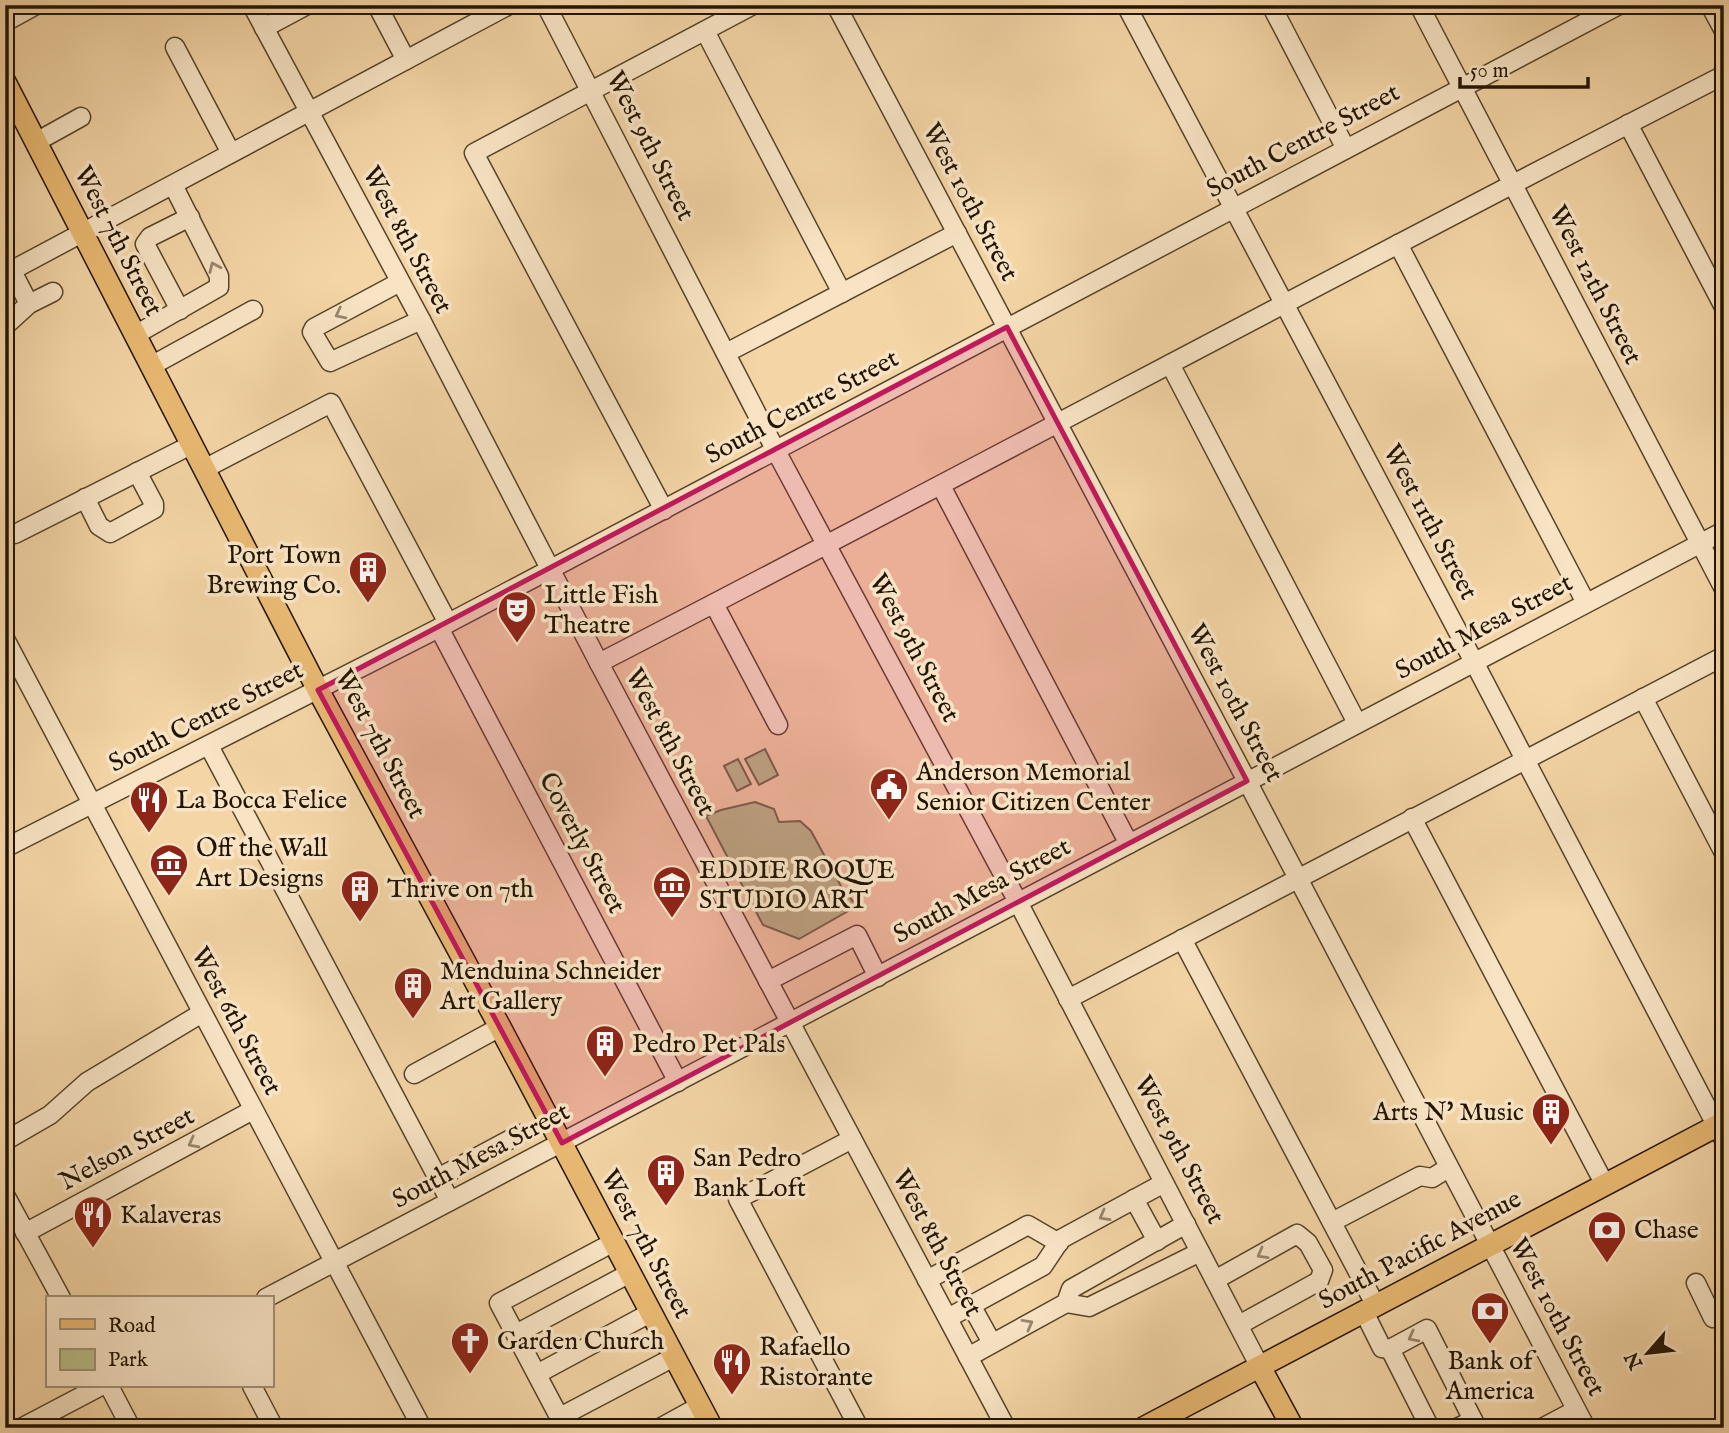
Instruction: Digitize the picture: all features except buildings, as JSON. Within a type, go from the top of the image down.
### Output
[{"type":"main road","name":"West 7th Street","points":[[5,83],[318,690],[712,1428]]},
{"type":"main road","name":"South Pacific Avenue","points":[[1143,1428],[1605,1185],[1721,1129]]},
{"type":"main road","name":"West 9th Street","points":[[1260,1367],[1293,1428]]},
{"type":"street","points":[[5,22],[36,5]]},
{"type":"street","name":"West 8th Street","points":[[252,5],[1006,1428]]},
{"type":"street","points":[[264,28],[307,5]]},
{"type":"street","points":[[377,5],[406,60]]},
{"type":"street","points":[[29,304],[8,272],[509,5]]},
{"type":"street","name":"West 9th Street","points":[[546,5],[776,451],[1018,902],[1260,1367]]},
{"type":"street","points":[[664,510],[474,153],[753,5]]},
{"type":"street","name":"West 10th Street","points":[[836,5],[1586,1428]]},
{"type":"street","name":"West 11th Street","points":[[1126,5],[1721,1129]]},
{"type":"street","points":[[1271,5],[1346,149]]},
{"type":"street","name":"West 12th Street","points":[[1419,5],[1724,589]]},
{"type":"street","name":"South Centre Street","points":[[5,848],[444,626],[1619,5]]},
{"type":"street","points":[[1710,5],[1724,31]]},
{"type":"street","points":[[705,31],[842,293]]},
{"type":"street","points":[[175,47],[230,153]]},
{"type":"street","points":[[599,663],[1724,75]]},
{"type":"street","points":[[36,142],[81,117]]},
{"type":"street","points":[[1628,124],[1724,307]]},
{"type":"street","points":[[135,335],[219,287],[219,276],[173,185]]},
{"type":"street","points":[[180,310],[145,244],[150,237],[190,217]]},
{"type":"street","points":[[726,353],[957,233]]},
{"type":"street","points":[[1398,244],[1586,603]]},
{"type":"street","points":[[400,282],[314,328],[312,332],[330,362],[421,320]]},
{"type":"street","points":[[6,325],[29,304],[53,292]]},
{"type":"street","points":[[151,366],[253,310]]},
{"type":"street","points":[[1170,364],[1357,723]]},
{"type":"street","name":"Coverly Street","points":[[204,469],[331,403],[678,1082]]},
{"type":"street","points":[[15,534],[191,444]]},
{"type":"street","points":[[85,498],[99,526],[110,533],[154,509],[154,503],[137,472]]},
{"type":"street","points":[[941,486],[1129,844]]},
{"type":"street","name":"South Mesa Street","points":[[270,1296],[1724,531]]},
{"type":"street","points":[[714,604],[778,725]]},
{"type":"street","name":"West 6th Street","points":[[5,639],[422,1428]]},
{"type":"street","points":[[1068,999],[1724,656]]},
{"type":"street","points":[[1643,698],[1724,853]]},
{"type":"street","points":[[209,746],[450,1201]]},
{"type":"street","points":[[1412,818],[1605,1185]]},
{"type":"street","points":[[768,981],[857,935],[878,976]]},
{"type":"street","points":[[1182,939],[1332,1222],[1370,1309],[1382,1348],[1390,1349],[1427,1329],[1469,1425]]},
{"type":"street","points":[[5,1141],[50,1115],[87,1082],[202,1013]]},
{"type":"street","points":[[414,1074],[500,1027]]},
{"type":"street","name":"Nelson Street","points":[[25,1233],[253,1110]]},
{"type":"street","points":[[438,1178],[520,1134]]},
{"type":"street","points":[[852,1139],[738,1199],[859,1428]]},
{"type":"street","points":[[1332,1222],[1420,1176],[1432,1178],[1448,1168]]},
{"type":"street","points":[[948,1318],[1042,1266],[1061,1239],[1164,1183]]},
{"type":"street","points":[[5,1195],[60,1296]]},
{"type":"street","points":[[1135,1199],[1157,1241]]},
{"type":"street","points":[[1066,1303],[1071,1289],[1186,1224]]},
{"type":"street","points":[[927,1280],[1028,1225],[1059,1243]]},
{"type":"street","points":[[1215,1280],[1297,1234],[1308,1242],[1322,1270],[1319,1281],[1239,1325]]},
{"type":"street","points":[[614,1242],[499,1303],[563,1423],[674,1357]]},
{"type":"street","points":[[968,1357],[1066,1303],[1090,1307],[1200,1252]]},
{"type":"street","points":[[516,1334],[630,1273]]},
{"type":"street","points":[[1696,1283],[1713,1318],[1724,1312]]},
{"type":"street","points":[[971,1305],[992,1343]]},
{"type":"street","points":[[537,1374],[650,1312]]},
{"type":"street","points":[[1390,1349],[1430,1428]]},
{"type":"street","points":[[21,1428],[97,1388]]},
{"type":"street","points":[[110,1388],[131,1428]]},
{"type":"street","points":[[253,1388],[274,1428]]},
{"type":"street","points":[[660,1428],[701,1406]]},
{"type":"street","points":[[1542,1428],[1576,1410]]},
{"type":"highlighted area","points":[[1007,327],[1247,781],[562,1143],[318,690]]},
{"type":"green space","points":[[765,749],[778,775],[759,785],[745,759]]},
{"type":"green space","points":[[738,759],[751,784],[737,791],[724,766]]},
{"type":"green space","points":[[755,802],[774,809],[779,822],[800,821],[811,831],[842,888],[857,906],[799,939],[763,925],[706,816]]},
{"type":"place","name":"Port Town Brewing Co.","points":[[368,604]]},
{"type":"place","name":"Little Fish Theatre","points":[[517,644]]},
{"type":"place","name":"Anderson Memorial Senior Citizen Center","points":[[889,821]]},
{"type":"place","name":"La Bocca Felice","points":[[149,834]]},
{"type":"place","name":"Off the Wall Art Designs","points":[[169,897]]},
{"type":"place","name":"EDDIE ROQUE STUDIO ART","points":[[672,919]]},
{"type":"place","name":"Thrive on 7th","points":[[360,923]]},
{"type":"place","name":"Menduina Schneider Art Gallery","points":[[413,1020]]},
{"type":"place","name":"Pedro Pet Pals","points":[[605,1078]]},
{"type":"place","name":"Arts N' Music","points":[[1551,1146]]},
{"type":"place","name":"San Pedro Bank Loft","points":[[666,1207]]},
{"type":"place","name":"Kalaveras","points":[[93,1249]]},
{"type":"place","name":"Chase","points":[[1607,1264]]},
{"type":"place","name":"Bank of America","points":[[1490,1345]]},
{"type":"place","name":"Garden Church","points":[[470,1375]]},
{"type":"place","name":"Rafaello Ristorante","points":[[732,1396]]}]
